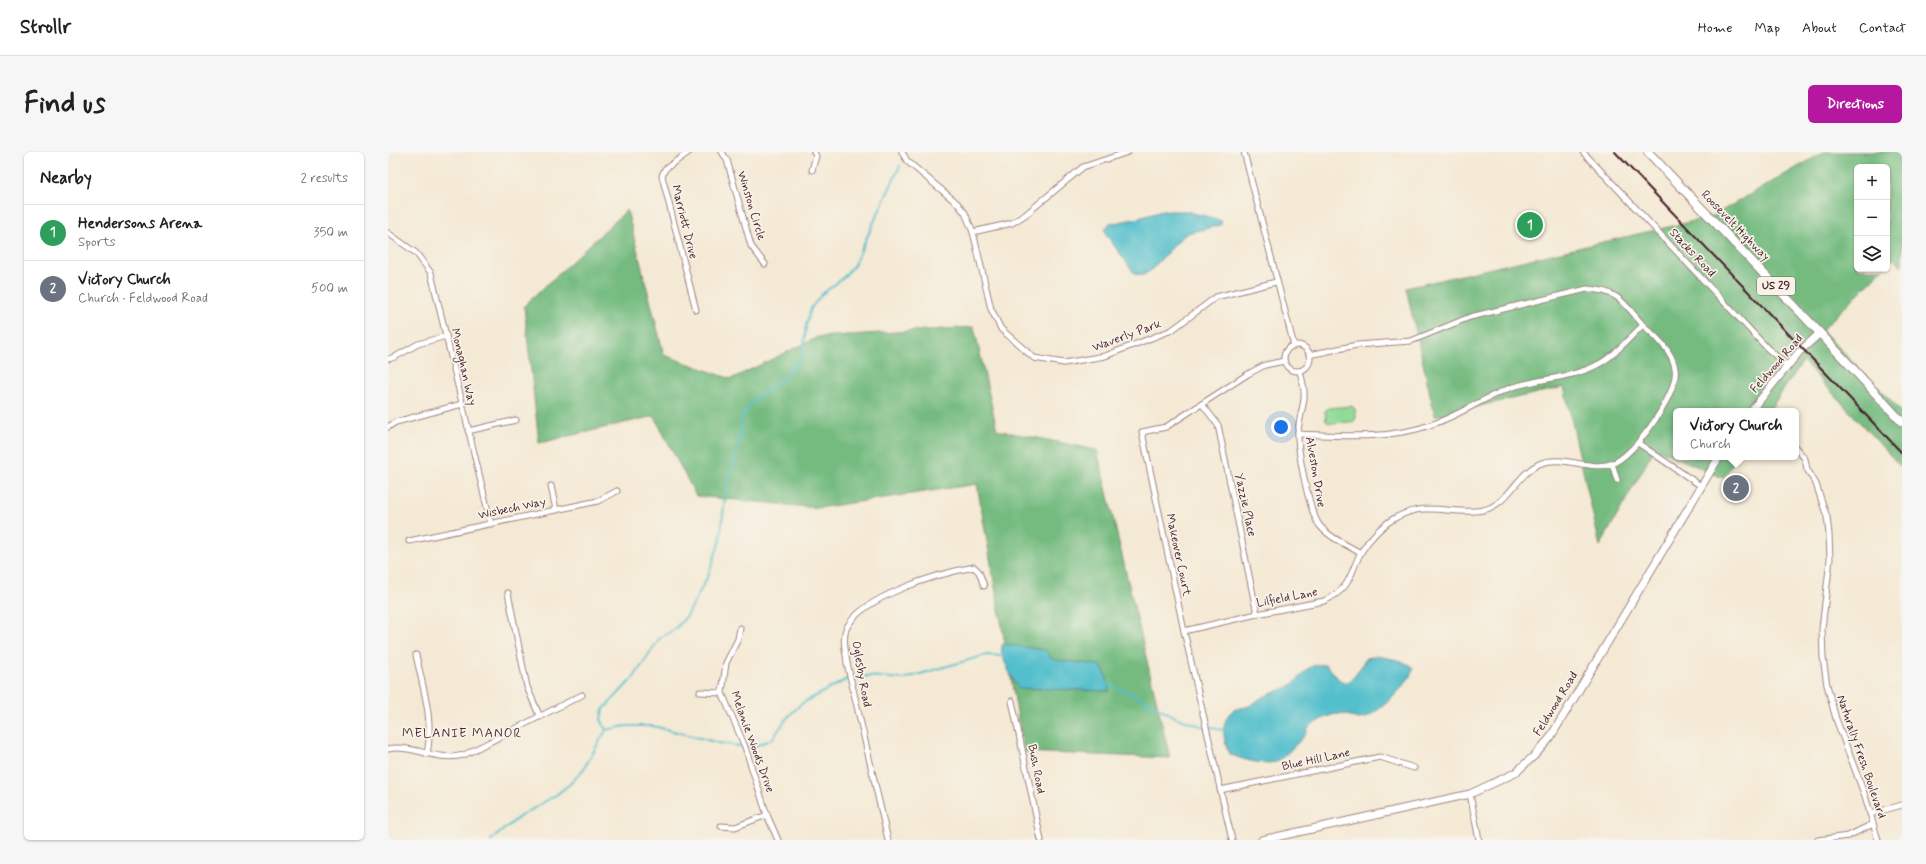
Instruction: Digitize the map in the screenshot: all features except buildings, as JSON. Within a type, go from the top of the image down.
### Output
[{"type":"main road","name":"Roosevelt Highway","points":[[1648,152],[1820,333],[1902,422]]},
{"type":"street","name":"Marriott Drive","points":[[689,152],[665,169],[662,176],[696,310]]},
{"type":"street","name":"Winston Circle","points":[[722,152],[727,160],[751,246],[765,264]]},
{"type":"street","points":[[812,170],[816,156],[814,152]]},
{"type":"street","name":"Waverly Park","points":[[902,152],[907,161],[957,203],[965,213],[973,232],[991,309],[1001,329],[1034,358],[1064,363],[1105,356],[1172,330],[1216,297],[1276,282]]},
{"type":"street","points":[[973,232],[1012,223],[1025,215],[1083,167],[1128,152]]},
{"type":"street","points":[[1244,152],[1276,282],[1294,346]]},
{"type":"street","name":"Stacks Road","points":[[1583,152],[1768,349],[1788,366]]},
{"type":"street","name":"Monaghan Way","points":[[388,233],[416,253],[431,274],[491,524]]},
{"type":"street","points":[[1309,355],[1357,345],[1412,341],[1470,317],[1587,289],[1604,290],[1615,296],[1667,349],[1674,364],[1676,375],[1670,395],[1638,443],[1701,486]]},
{"type":"street","points":[[1298,434],[1346,437],[1360,436],[1415,429],[1435,424],[1508,389],[1594,367],[1613,354],[1643,325]]},
{"type":"street","name":"Feldwood Road","points":[[1753,408],[1799,352],[1820,333]]},
{"type":"street","points":[[388,359],[395,357],[418,344],[446,336]]},
{"type":"street","points":[[1294,346],[1304,347],[1309,355],[1306,367],[1300,371],[1294,371],[1289,368],[1284,360],[1286,351],[1294,346]]},
{"type":"street","name":"Makeover Court","points":[[1232,840],[1184,631],[1142,432],[1166,427],[1248,374],[1265,365],[1284,360]]},
{"type":"street","name":"Alveston Drive","points":[[1300,371],[1304,394],[1298,441],[1312,512],[1319,525],[1328,534],[1361,553]]},
{"type":"street","points":[[388,427],[396,422],[462,404]]},
{"type":"street","name":"Yazzie Place","points":[[1202,404],[1218,425],[1257,614]]},
{"type":"street","points":[[468,431],[516,420]]},
{"type":"street","name":"Lilfield Lane","points":[[1184,631],[1257,614],[1324,601],[1333,597],[1350,581],[1361,553],[1372,536],[1393,519],[1403,514],[1426,508],[1473,511],[1489,508],[1502,499],[1530,469],[1544,462],[1564,461],[1600,465],[1612,463],[1625,457],[1638,443]]},
{"type":"street","name":"Naturally Fresh Boulevard","points":[[1799,452],[1805,459],[1806,467],[1816,484],[1827,517],[1830,558],[1822,629],[1823,658],[1827,685],[1836,719],[1878,840]]},
{"type":"street","name":"Feldwood Road","points":[[1262,840],[1470,794],[1514,773],[1534,756],[1550,738],[1717,460]]},
{"type":"street","points":[[1612,463],[1617,480]]},
{"type":"street","points":[[551,486],[556,510]]},
{"type":"street","name":"Wisbech Way","points":[[409,541],[598,501],[617,491]]},
{"type":"street","name":"Oglesby Road","points":[[888,840],[847,663],[844,638],[846,629],[861,612],[885,596],[923,580],[974,567],[979,572],[984,586]]},
{"type":"street","points":[[508,593],[527,687],[540,717]]},
{"type":"street","name":"Melanie Woods Drive","points":[[740,628],[738,639],[726,663],[722,693],[745,747],[767,815],[778,840]]},
{"type":"street","points":[[416,655],[430,723],[430,738],[426,754]]},
{"type":"street","points":[[700,692],[722,693]]},
{"type":"street","points":[[388,750],[409,749],[445,758],[464,755],[582,695]]},
{"type":"street","name":"Bush Road","points":[[1012,701],[1041,840]]},
{"type":"street","name":"Blue Hill Lane","points":[[1220,790],[1380,757],[1414,768]]},
{"type":"street","points":[[1470,794],[1479,840]]},
{"type":"street","points":[[1870,814],[1902,806]]},
{"type":"street","points":[[721,826],[735,827],[767,815]]},
{"type":"street","points":[[1818,840],[1848,836],[1873,824]]},
{"type":"green space","points":[[1824,152],[1902,152],[1902,266],[1893,259],[1890,262],[1890,164],[1854,164],[1854,272],[1880,272],[1822,330],[1902,412],[1902,468],[1803,361],[1771,408],[1673,408],[1673,456],[1655,448],[1600,546],[1564,387],[1435,416],[1406,288],[1711,217]]},
{"type":"green space","points":[[627,210],[664,355],[731,379],[818,337],[974,327],[997,430],[1097,450],[1170,758],[1024,752],[977,484],[818,508],[696,496],[654,416],[539,443],[524,306]]},
{"type":"green space","points":[[1352,406],[1355,409],[1356,418],[1353,422],[1329,423],[1326,421],[1325,411],[1328,408]]},
{"type":"green space","points":[[1682,460],[1735,460],[1723,478]]},
{"type":"water","points":[[1162,211],[1185,211],[1217,219],[1222,222],[1220,225],[1188,233],[1182,237],[1150,271],[1143,275],[1135,274],[1107,236],[1105,230],[1109,224],[1139,218]]},
{"type":"water","points":[[1003,644],[1045,650],[1051,658],[1056,660],[1100,665],[1106,675],[1109,691],[1018,688],[1004,659],[1002,653]]},
{"type":"water","points":[[1376,656],[1401,661],[1413,668],[1406,682],[1383,706],[1374,713],[1360,719],[1344,714],[1338,714],[1322,719],[1309,726],[1306,734],[1276,762],[1270,763],[1246,760],[1229,754],[1224,739],[1224,728],[1227,717],[1232,711],[1238,708],[1247,707],[1263,697],[1288,687],[1313,666],[1326,665],[1341,681],[1349,681],[1367,658]]},
{"type":"waterway","points":[[606,730],[601,719],[603,710],[634,677],[659,639],[675,629],[687,616],[708,576],[720,541],[725,496],[740,437],[742,419],[746,411],[751,403],[780,381],[799,361],[803,353],[806,326],[811,308],[822,294],[842,279],[854,265],[900,166]]},
{"type":"waterway","points":[[491,840],[519,817],[556,795],[570,784],[583,770],[606,730],[626,726],[653,726],[719,743],[746,747],[755,746],[772,739],[788,717],[801,704],[849,678],[867,676],[903,679],[986,655],[1003,656]]},
{"type":"waterway","points":[[1108,684],[1139,697],[1177,718],[1204,727]]},
{"type":"waterway","points":[[1211,728],[1224,730]]},
{"type":"railway","points":[[1615,152],[1902,453]]},
{"type":"place","name":"Hendersons Arena","points":[[1530,225]]},
{"type":"place","name":"Victory Church","points":[[1736,488]]},
{"type":"district","name":"MELANIE MANOR","points":[[462,733]]}]
